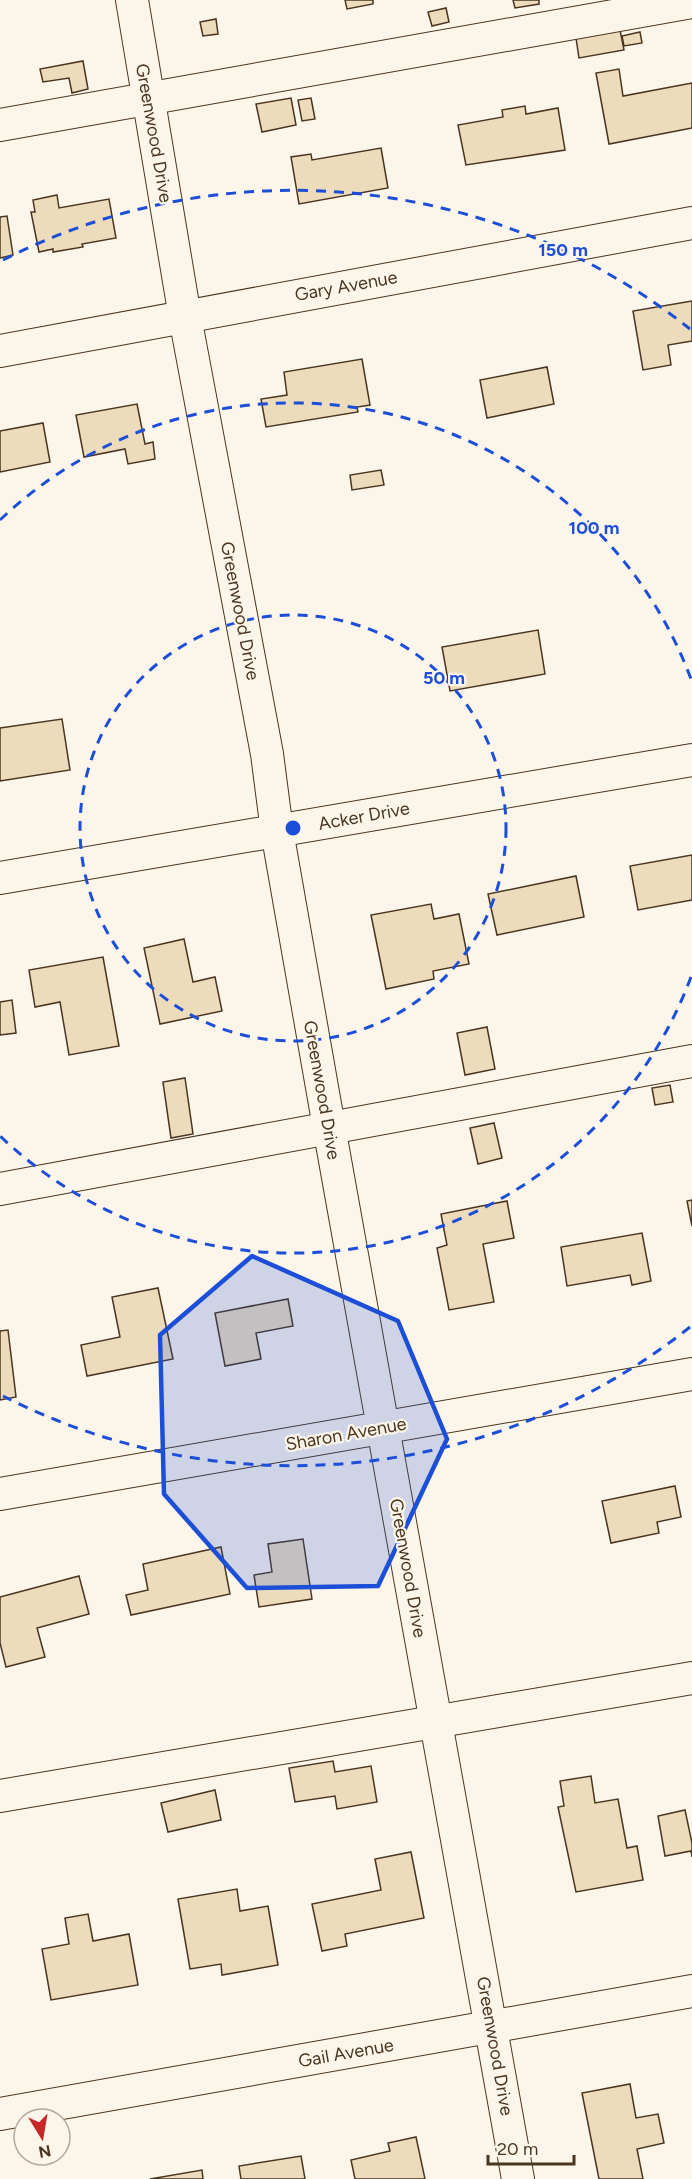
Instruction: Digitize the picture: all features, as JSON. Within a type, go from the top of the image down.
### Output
[{"type":"street","name":"Greenwood Drive","points":[[132,0],[185,317],[267,754],[277,831],[329,1127],[518,2179]]},
{"type":"street","points":[[0,125],[692,2]]},
{"type":"street","name":"Gary Avenue","points":[[0,351],[692,223]]},
{"type":"street","name":"Acker Drive","points":[[0,878],[692,760]]},
{"type":"street","points":[[0,1189],[692,1061]]},
{"type":"street","name":"Sharon Avenue","points":[[0,1494],[692,1374]]},
{"type":"street","points":[[0,1796],[692,1678]]},
{"type":"street","name":"Gail Avenue","points":[[0,2114],[692,1991]]},
{"type":"highlighted area","points":[[252,1256],[398,1321],[447,1439],[378,1586],[247,1588],[164,1494],[160,1335]]},
{"type":"building","points":[[345,0],[373,0],[373,4],[347,9]]},
{"type":"building","points":[[513,0],[539,0],[539,4],[515,8]]},
{"type":"building","points":[[446,8],[449,22],[432,26],[428,12]]},
{"type":"building","points":[[216,19],[218,34],[203,36],[200,22]]},
{"type":"building","points":[[620,30],[624,50],[579,58],[576,38]]},
{"type":"building","points":[[640,32],[642,43],[624,46],[622,36]]},
{"type":"building","points":[[83,61],[88,89],[72,93],[69,78],[43,82],[40,69]]},
{"type":"building","points":[[619,69],[623,96],[692,83],[692,128],[609,144],[596,73]]},
{"type":"building","points":[[291,98],[296,125],[262,132],[256,104]]},
{"type":"building","points":[[311,98],[315,119],[302,121],[298,100]]},
{"type":"building","points":[[525,106],[526,114],[558,108],[565,150],[466,165],[458,125],[503,117],[502,110]]},
{"type":"building","points":[[381,148],[388,188],[299,204],[291,157],[311,154],[312,160]]},
{"type":"building","points":[[57,195],[59,208],[109,199],[116,238],[82,244],[83,247],[39,252],[31,212],[35,212],[33,200]]},
{"type":"building","points":[[7,216],[13,255],[0,258],[0,217]]},
{"type":"building","points":[[692,301],[692,341],[668,345],[671,365],[643,370],[633,311]]},
{"type":"building","points":[[362,359],[370,405],[357,407],[358,412],[266,427],[261,399],[287,395],[284,372]]},
{"type":"building","points":[[547,367],[554,404],[487,418],[480,380]]},
{"type":"building","points":[[137,404],[145,444],[153,442],[155,459],[128,464],[125,449],[84,457],[76,415]]},
{"type":"building","points":[[43,423],[50,462],[0,472],[0,431]]},
{"type":"building","points":[[381,470],[384,485],[352,490],[350,475]]},
{"type":"building","points":[[538,630],[545,674],[450,691],[442,647]]},
{"type":"building","points":[[62,719],[70,770],[0,781],[0,728]]},
{"type":"building","points":[[692,855],[692,900],[638,910],[630,866]]},
{"type":"building","points":[[576,876],[584,917],[497,935],[488,894]]},
{"type":"building","points":[[431,904],[434,919],[459,914],[469,964],[433,971],[434,979],[386,989],[371,915]]},
{"type":"building","points":[[184,939],[193,982],[215,977],[222,1011],[160,1024],[144,948]]},
{"type":"building","points":[[103,957],[119,1046],[69,1055],[60,1002],[35,1007],[29,970]]},
{"type":"building","points":[[12,1000],[16,1033],[0,1035],[0,1002]]},
{"type":"building","points":[[487,1027],[495,1069],[465,1075],[457,1033]]},
{"type":"building","points":[[185,1078],[193,1134],[171,1138],[163,1082]]},
{"type":"building","points":[[670,1085],[673,1102],[655,1105],[652,1088]]},
{"type":"building","points":[[494,1123],[502,1158],[478,1164],[470,1128]]},
{"type":"building","points":[[692,1200],[692,1226],[687,1201]]},
{"type":"building","points":[[507,1201],[514,1238],[483,1244],[494,1302],[449,1310],[437,1248],[447,1245],[441,1214]]},
{"type":"building","points":[[642,1233],[651,1281],[632,1285],[630,1275],[567,1286],[561,1247]]},
{"type":"building","points":[[158,1288],[173,1359],[87,1376],[81,1345],[120,1337],[112,1297]]},
{"type":"building","points":[[288,1299],[293,1326],[256,1333],[261,1359],[225,1366],[215,1313]]},
{"type":"building","points":[[8,1330],[16,1397],[0,1400],[0,1331]]},
{"type":"building","points":[[675,1486],[681,1517],[657,1522],[659,1533],[611,1543],[602,1501]]},
{"type":"building","points":[[303,1539],[312,1599],[259,1607],[254,1575],[272,1572],[268,1544]]},
{"type":"building","points":[[221,1547],[230,1594],[131,1615],[126,1595],[148,1590],[143,1564]]},
{"type":"building","points":[[79,1576],[89,1614],[37,1628],[45,1657],[6,1667],[0,1643],[0,1597]]},
{"type":"building","points":[[333,1761],[335,1772],[371,1766],[377,1802],[337,1809],[335,1796],[295,1802],[289,1768]]},
{"type":"building","points":[[591,1776],[595,1803],[618,1799],[627,1848],[637,1846],[643,1880],[576,1892],[558,1807],[564,1806],[560,1781]]},
{"type":"building","points":[[215,1790],[221,1820],[168,1832],[161,1803]]},
{"type":"building","points":[[685,1810],[692,1843],[692,1857],[691,1851],[665,1856],[658,1816]]},
{"type":"building","points":[[411,1852],[424,1918],[345,1934],[347,1946],[322,1951],[312,1904],[381,1890],[375,1859]]},
{"type":"building","points":[[237,1889],[240,1911],[268,1906],[278,1965],[222,1975],[221,1964],[190,1969],[178,1899]]},
{"type":"building","points":[[88,1914],[93,1941],[129,1934],[138,1985],[51,2000],[42,1949],[69,1944],[65,1918]]},
{"type":"building","points":[[630,2084],[636,2118],[658,2114],[664,2143],[637,2149],[643,2179],[599,2179],[582,2093]]},
{"type":"building","points":[[416,2137],[425,2179],[355,2179],[351,2160],[390,2151],[388,2143]]},
{"type":"building","points":[[301,2156],[305,2179],[241,2179],[239,2166]]},
{"type":"building","points":[[202,2170],[203,2179],[150,2179]]}]
